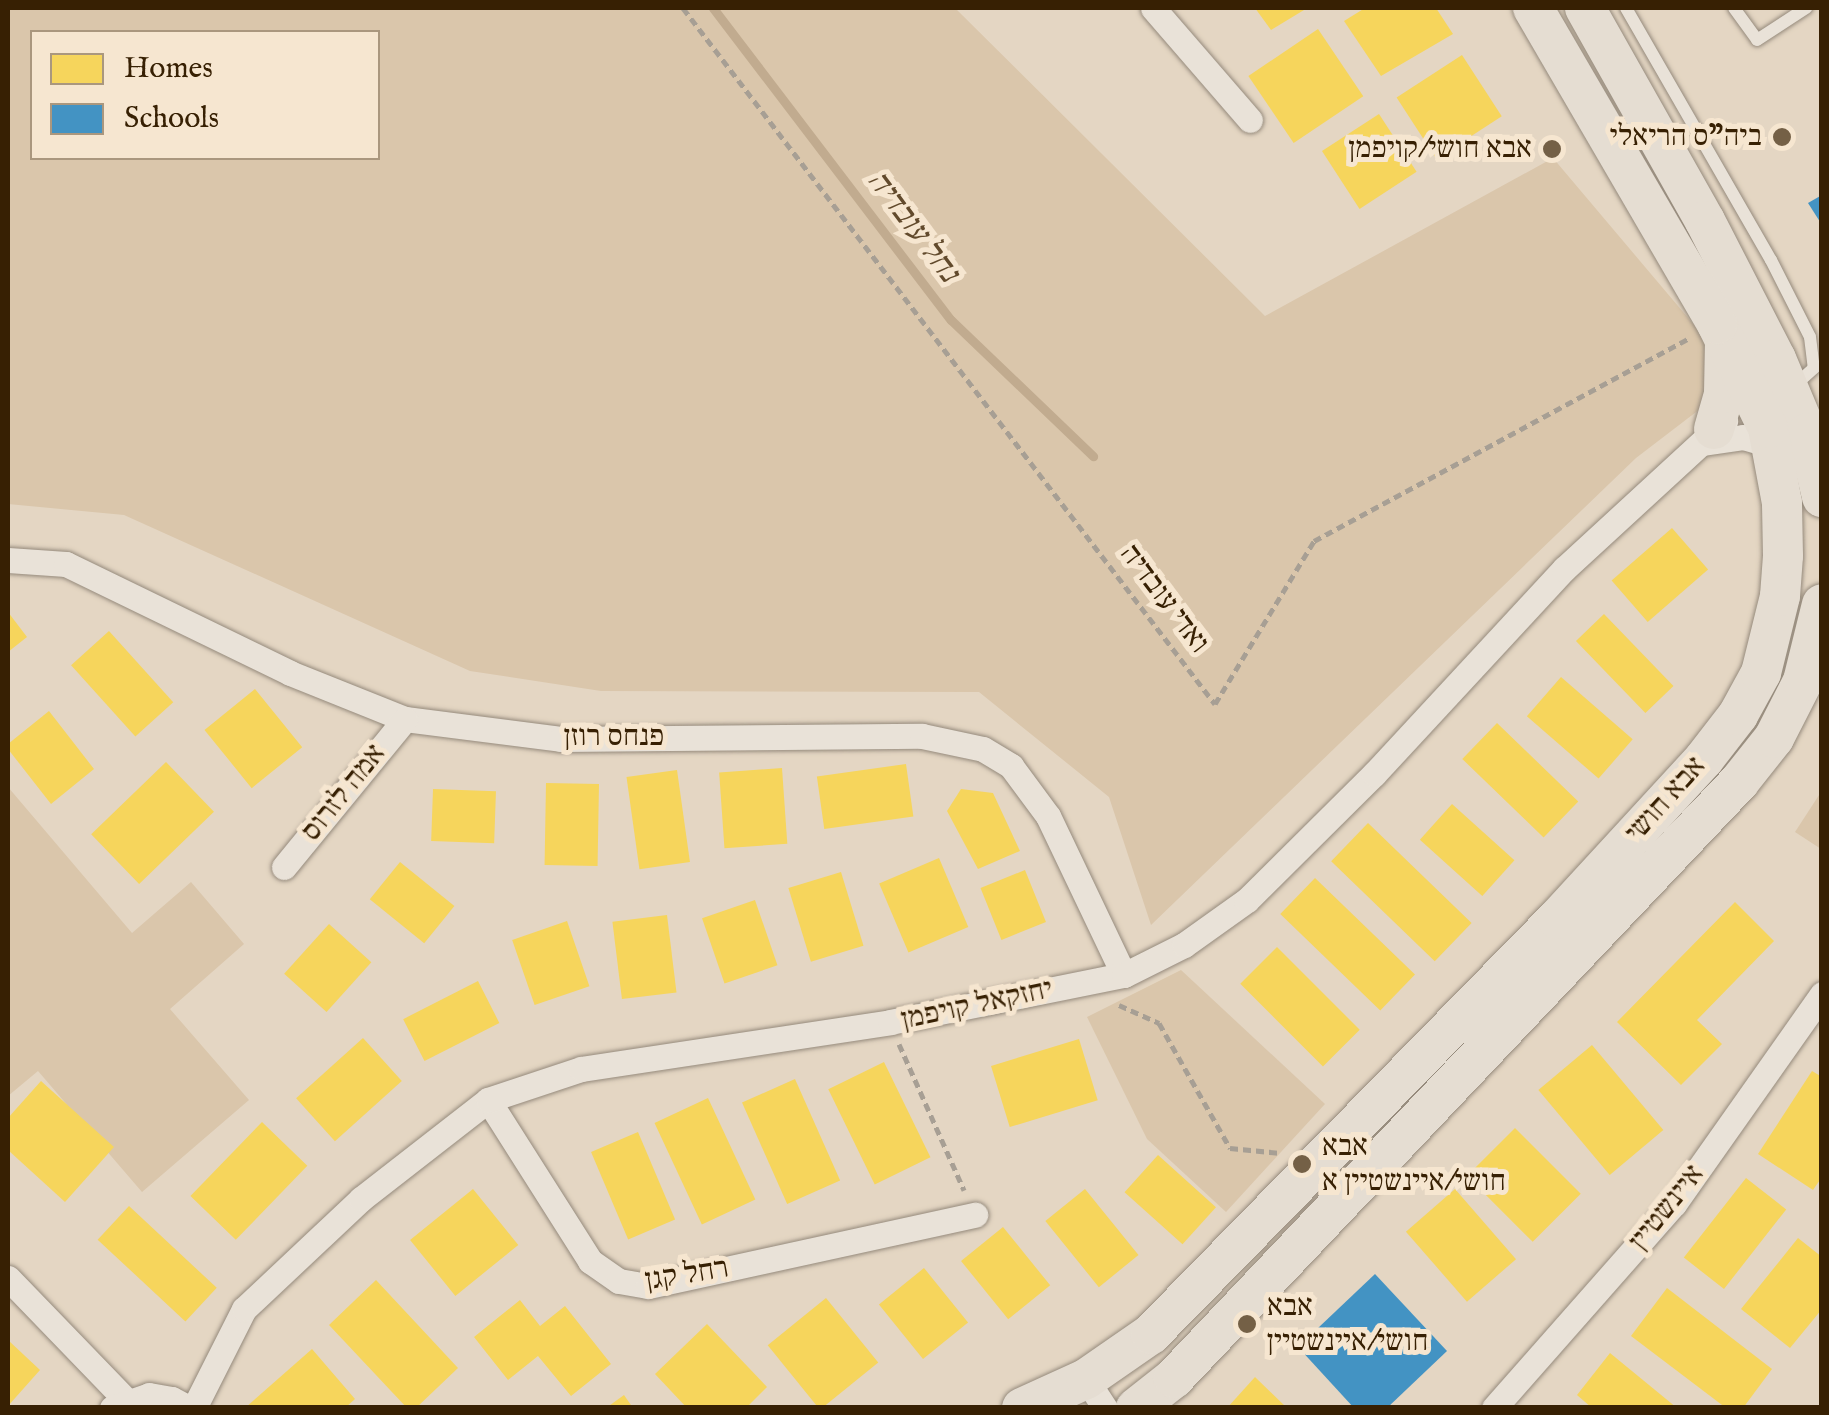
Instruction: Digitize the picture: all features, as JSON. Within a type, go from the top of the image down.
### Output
[{"type":"main road","name":"אבא חושי","points":[[1533,8],[1720,331],[1766,393]]},
{"type":"main road","name":"אבא חושי","points":[[1584,8],[1705,221],[1766,393],[1794,454],[1822,496]]},
{"type":"main road","points":[[1704,438],[1724,393],[1720,331]]},
{"type":"main road","name":"אבא חושי","points":[[1022,1408],[1096,1393],[1557,919],[1704,759],[1738,715],[1761,673],[1780,596],[1782,504],[1794,454]]},
{"type":"main road","name":"אבא חושי","points":[[1136,1408],[1168,1393],[1740,782],[1774,738],[1803,681],[1822,604]]},
{"type":"street","points":[[1153,8],[1250,120]]},
{"type":"street","name":"יחזקאל קויפמן","points":[[192,1408],[244,1310],[360,1199],[488,1100],[580,1069],[890,1022],[1124,976],[1184,945],[1247,900],[1374,774],[1564,568],[1704,438],[1766,393]]},
{"type":"street","points":[[1704,438],[1742,437],[1794,454]]},
{"type":"street","name":"פנחס רוזן","points":[[8,560],[66,564],[290,673],[405,719],[561,739],[922,736],[983,748],[1011,766],[1048,816],[1124,976]]},
{"type":"street","name":"אמה לזרוס","points":[[284,867],[405,719]]},
{"type":"street","name":"איינשטיין","points":[[1494,1408],[1674,1204],[1822,994]]},
{"type":"street","name":"רחל קגן","points":[[488,1100],[590,1262],[620,1281],[648,1286],[975,1215]]},
{"type":"street","points":[[8,1278],[119,1404],[149,1395],[172,1398],[192,1408]]},
{"type":"lane","points":[[1626,8],[1772,260],[1810,337],[1814,368],[1766,393]]},
{"type":"lane","points":[[1734,8],[1757,40],[1806,8]]},
{"type":"path","name":"ואדי עובדיה","points":[[683,8],[1216,704],[1314,541],[1720,331]]},
{"type":"path","points":[[890,1022],[975,1215]]},
{"type":"path","points":[[1159,1024],[1230,1148]]},
{"type":"shaded area","points":[[8,8],[955,8],[1265,316],[1553,158],[1716,351],[1717,396],[1636,458],[1151,925],[1109,797],[979,692],[601,691],[470,671],[124,515],[8,504]]},
{"type":"shaded area","points":[[8,787],[132,933],[191,882],[244,944],[170,1009],[249,1100],[142,1192],[38,1071],[8,1096]]},
{"type":"shaded area","points":[[1821,792],[1821,849],[1795,832]]},
{"type":"shaded area","points":[[1181,970],[1325,1104],[1226,1212],[1147,1139],[1087,1017]]},
{"type":"building: Homes","points":[[1255,8],[1303,8],[1304,10],[1271,30]]},
{"type":"building: Homes","points":[[1365,8],[1436,8],[1453,34],[1381,76],[1344,21]]},
{"type":"building: Homes","points":[[1318,29],[1363,96],[1294,143],[1248,76]]},
{"type":"building: Homes","points":[[1462,55],[1502,116],[1436,159],[1397,97]]},
{"type":"building: Homes","points":[[1379,114],[1417,172],[1360,209],[1322,151]]},
{"type":"building: Homes","points":[[1672,528],[1708,570],[1648,622],[1612,580]]},
{"type":"building: Homes","points":[[8,612],[27,637],[8,652]]},
{"type":"building: Homes","points":[[1604,614],[1673,686],[1645,713],[1576,641]]},
{"type":"building: Homes","points":[[109,631],[173,702],[135,736],[71,665]]},
{"type":"building: Homes","points":[[1561,677],[1633,739],[1599,779],[1527,716]]},
{"type":"building: Homes","points":[[255,689],[302,747],[252,788],[204,730]]},
{"type":"building: Homes","points":[[49,711],[94,769],[51,804],[8,749],[8,744]]},
{"type":"building: Homes","points":[[1497,723],[1578,801],[1544,837],[1462,759]]},
{"type":"building: Homes","points":[[166,762],[214,812],[139,884],[91,834]]},
{"type":"building: Homes","points":[[906,764],[913,816],[824,829],[817,777]]},
{"type":"building: Homes","points":[[782,768],[787,844],[724,848],[719,772]]},
{"type":"building: Homes","points":[[677,770],[690,862],[639,869],[626,777]]},
{"type":"building: Homes","points":[[546,783],[599,784],[598,866],[545,865]]},
{"type":"building: Homes","points":[[433,789],[496,791],[494,843],[431,841]]},
{"type":"building: Homes","points":[[961,789],[993,793],[1020,851],[978,869],[947,811]]},
{"type":"building: Homes","points":[[1452,804],[1514,860],[1482,896],[1420,840]]},
{"type":"building: Homes","points":[[1368,823],[1472,923],[1435,961],[1331,861]]},
{"type":"building: Homes","points":[[939,858],[968,927],[908,952],[879,883]]},
{"type":"building: Homes","points":[[400,862],[454,906],[424,943],[370,899]]},
{"type":"building: Homes","points":[[1025,870],[1046,922],[1001,940],[980,888]]},
{"type":"building: Homes","points":[[841,872],[864,946],[811,962],[788,888]]},
{"type":"building: Homes","points":[[1315,878],[1415,975],[1380,1011],[1280,914]]},
{"type":"building: Homes","points":[[755,900],[777,965],[725,983],[702,918]]},
{"type":"building: Homes","points":[[1735,902],[1774,941],[1697,1020],[1722,1044],[1681,1085],[1617,1022]]},
{"type":"building: Homes","points":[[667,915],[677,992],[622,999],[612,922]]},
{"type":"building: Homes","points":[[567,921],[589,986],[535,1005],[512,940]]},
{"type":"building: Homes","points":[[329,924],[371,962],[327,1012],[284,974]]},
{"type":"building: Homes","points":[[1277,947],[1360,1030],[1323,1067],[1240,984]]},
{"type":"building: Homes","points":[[478,981],[499,1023],[424,1061],[403,1019]]},
{"type":"building: Homes","points":[[363,1038],[402,1081],[335,1141],[296,1098]]},
{"type":"building: Homes","points":[[1079,1039],[1098,1100],[1010,1127],[991,1066]]},
{"type":"building: Homes","points":[[1592,1045],[1663,1130],[1610,1175],[1538,1090]]},
{"type":"building: Homes","points":[[884,1062],[930,1157],[875,1184],[828,1089]]},
{"type":"building: Homes","points":[[1812,1071],[1822,1077],[1822,1177],[1813,1190],[1758,1154]]},
{"type":"building: Homes","points":[[795,1079],[840,1180],[787,1204],[742,1103]]},
{"type":"building: Homes","points":[[41,1081],[114,1147],[65,1202],[8,1150],[8,1118]]},
{"type":"building: Homes","points":[[708,1098],[755,1200],[702,1224],[655,1123]]},
{"type":"building: Homes","points":[[262,1122],[307,1166],[236,1240],[190,1196]]},
{"type":"building: Homes","points":[[1515,1128],[1581,1194],[1533,1242],[1467,1176]]},
{"type":"building: Homes","points":[[638,1132],[675,1219],[628,1239],[591,1152]]},
{"type":"building: Homes","points":[[1158,1155],[1216,1207],[1183,1244],[1125,1192]]},
{"type":"building: Homes","points":[[1746,1178],[1786,1209],[1724,1289],[1684,1258]]},
{"type":"building: Homes","points":[[473,1189],[518,1245],[455,1296],[410,1240]]},
{"type":"building: Homes","points":[[1085,1189],[1138,1255],[1099,1287],[1045,1221]]},
{"type":"building: Homes","points":[[1455,1189],[1516,1259],[1467,1302],[1406,1232]]},
{"type":"building: Homes","points":[[129,1206],[217,1288],[185,1321],[98,1240]]},
{"type":"building: Homes","points":[[1003,1227],[1050,1285],[1008,1319],[961,1261]]},
{"type":"building: Homes","points":[[1798,1238],[1822,1257],[1822,1309],[1790,1348],[1741,1309]]},
{"type":"building: Homes","points":[[924,1268],[968,1322],[923,1359],[879,1305]]},
{"type":"building: Homes","points":[[376,1280],[458,1368],[416,1408],[407,1408],[329,1325]]},
{"type":"building: Homes","points":[[1667,1288],[1772,1369],[1743,1408],[1726,1408],[1631,1336]]},
{"type":"building: Homes","points":[[826,1298],[878,1363],[819,1408],[768,1345]]},
{"type":"building: Homes","points":[[520,1300],[540,1326],[565,1306],[611,1364],[571,1396],[538,1356],[508,1380],[474,1337]]},
{"type":"building: Homes","points":[[707,1324],[767,1387],[746,1408],[687,1408],[655,1374]]},
{"type":"building: Homes","points":[[8,1340],[40,1370],[8,1406]]},
{"type":"building: Homes","points":[[312,1349],[355,1399],[345,1408],[245,1408]]},
{"type":"building: Homes","points":[[1610,1353],[1677,1408],[1592,1408],[1577,1395]]},
{"type":"building: Homes","points":[[1255,1377],[1287,1408],[1227,1408]]},
{"type":"building: Homes","points":[[624,1395],[633,1408],[606,1408]]},
{"type":"building: Schools","points":[[1822,195],[1822,225],[1808,203]]},
{"type":"building: Schools","points":[[1375,1274],[1447,1351],[1387,1408],[1354,1408],[1298,1347]]},
{"type":"waterway","name":"נחל עובדיה","points":[[713,8],[951,320],[1093,456]]},
{"type":"place","name":"ביה\"ס הריאלי","points":[[1782,137]]},
{"type":"place","name":"אבא חושי/קויפמן","points":[[1552,149]]},
{"type":"place","name":"אבא חושי/איינשטיין א","points":[[1302,1164]]},
{"type":"place","name":"אבא חושי/איינשטיין","points":[[1247,1324]]}]
